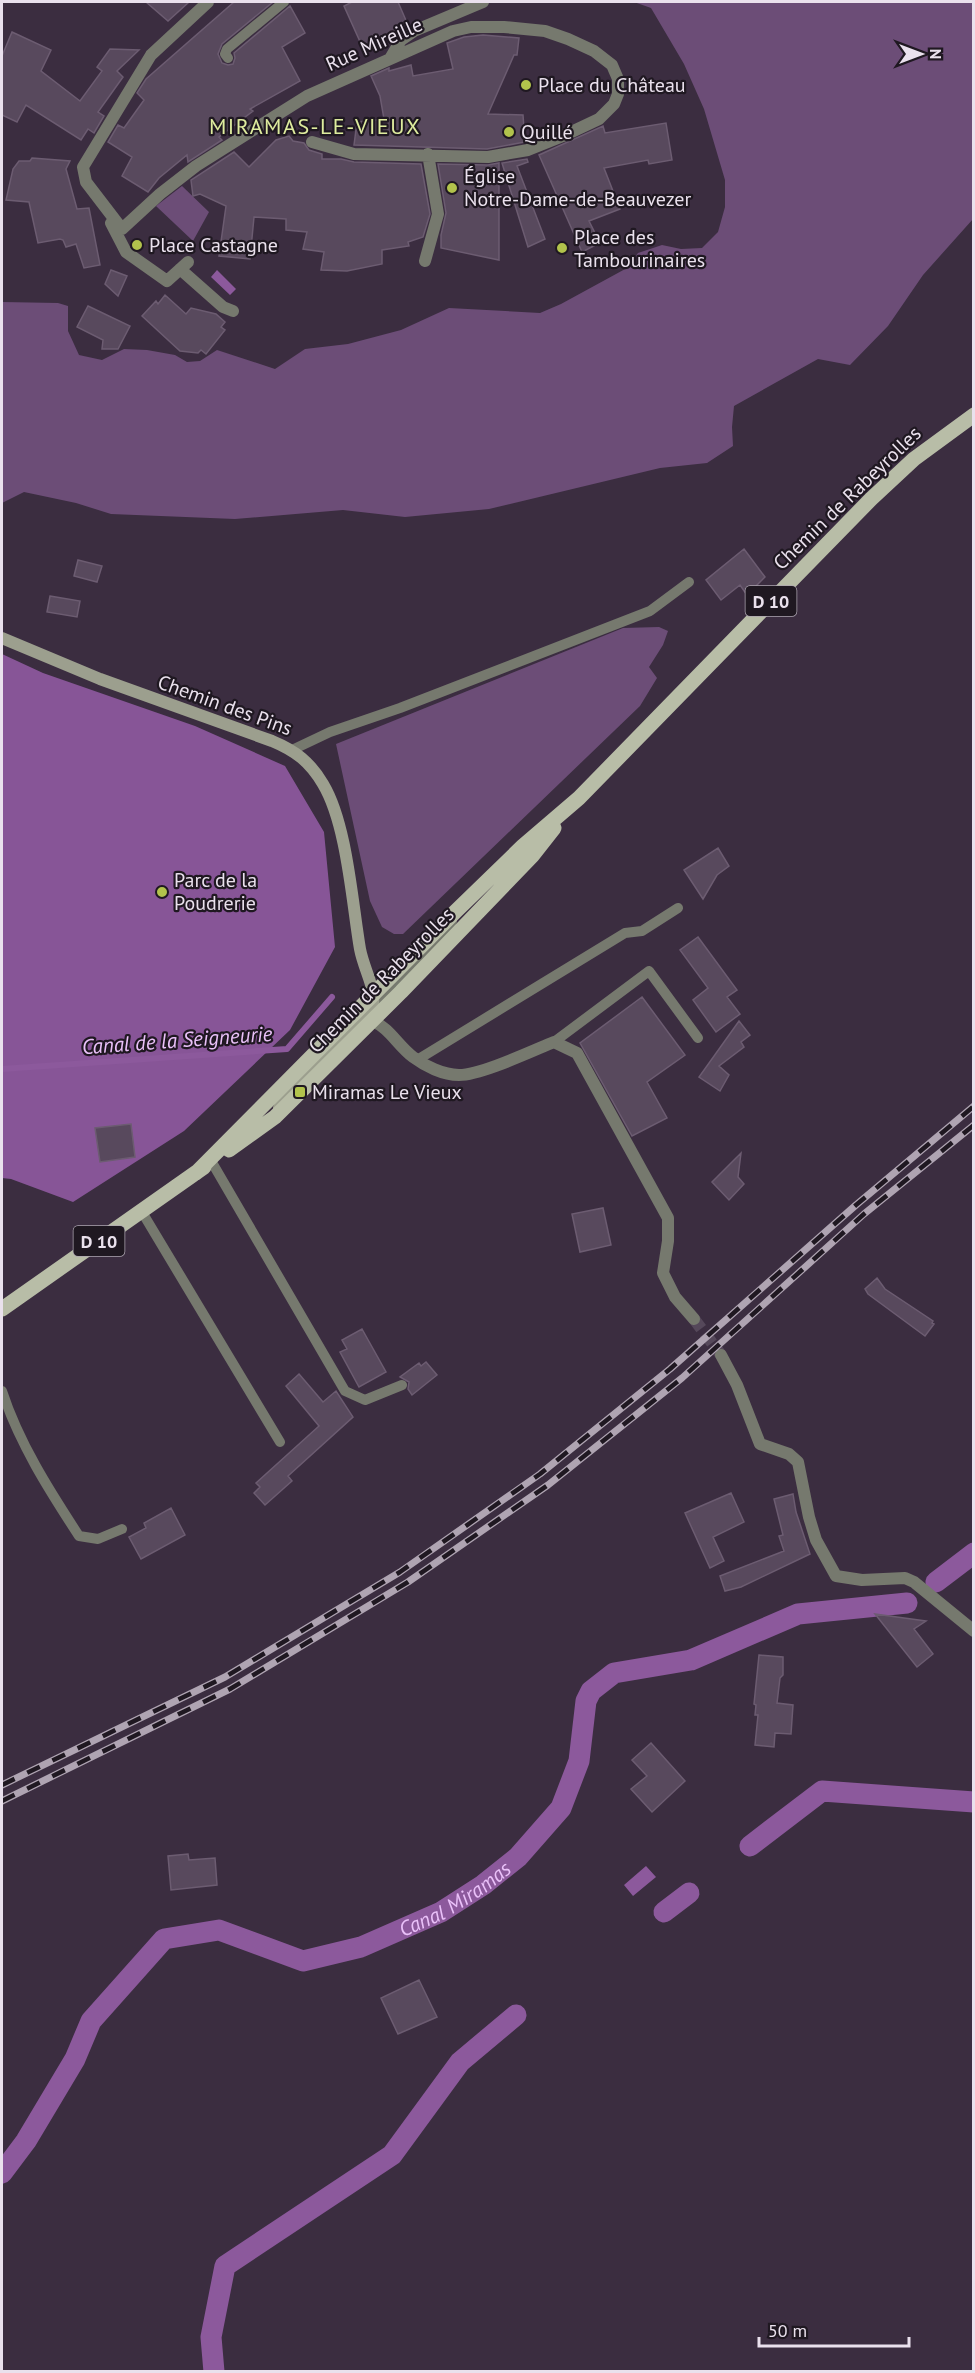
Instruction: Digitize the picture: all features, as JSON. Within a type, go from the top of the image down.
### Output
[{"type":"main road","name":"Chemin de Rabeyrolles","points":[[211,1160],[275,1117],[359,1020],[382,998],[456,910],[523,846],[579,798],[871,499],[914,459],[974,415]]},
{"type":"main road","name":"Chemin de Rabeyrolles","points":[[2,1309],[142,1212],[211,1160],[532,856],[579,798]]},
{"type":"street","points":[[208,2],[151,55],[83,167],[86,182],[100,201],[126,252],[167,281],[184,266],[222,307],[232,310]]},
{"type":"street","points":[[391,57],[400,39],[483,2]]},
{"type":"street","name":"Rue Mireille","points":[[100,201],[122,229],[160,194],[196,166],[307,96],[391,57],[471,27],[545,31],[568,39],[594,51],[612,64],[618,79],[618,94],[608,111],[599,119],[528,150],[488,157],[354,154],[312,142]]},
{"type":"street","points":[[425,261],[438,214],[428,154]]},
{"type":"street","name":"Chemin des Pins","points":[[2,638],[100,679],[292,750],[310,766],[324,785],[332,804],[341,833],[364,968],[382,998]]},
{"type":"street","points":[[359,1020],[384,1025],[417,1060],[430,1068],[459,1075],[490,1068],[554,1042],[577,1053],[668,1218],[668,1241],[663,1273],[675,1297],[694,1319]]},
{"type":"street","points":[[721,1355],[737,1385],[760,1444],[789,1454],[798,1462],[816,1540],[836,1576],[862,1581],[905,1578],[914,1582],[974,1631]]},
{"type":"lane","points":[[228,58],[225,54],[226,49],[284,2]]},
{"type":"lane","points":[[292,750],[330,732],[410,704],[650,611],[689,582]]},
{"type":"lane","points":[[417,1060],[625,933],[642,931],[678,908]]},
{"type":"lane","points":[[554,1042],[649,971],[698,1038]]},
{"type":"lane","points":[[211,1160],[345,1391],[365,1400],[402,1385]]},
{"type":"lane","points":[[142,1212],[280,1442]]},
{"type":"lane","points":[[2,1391],[12,1421],[50,1491],[79,1536],[98,1539],[122,1528]]},
{"type":"shaded area","points":[[634,2],[973,2],[973,219],[923,275],[888,326],[850,365],[818,359],[734,406],[733,446],[707,463],[660,468],[489,509],[405,517],[343,510],[235,519],[111,514],[76,503],[24,492],[2,503],[2,302],[58,303],[68,306],[68,331],[79,355],[102,360],[124,349],[147,350],[175,355],[187,362],[200,361],[217,350],[275,369],[305,349],[348,344],[401,330],[449,308],[540,313],[627,268],[638,253],[662,245],[681,249],[702,248],[718,232],[725,207],[725,180],[704,109],[684,64],[651,8]]},
{"type":"shaded area","points":[[182,186],[209,212],[193,241],[156,206]]},
{"type":"shaded area","points":[[217,270],[236,289],[230,295],[211,277]]},
{"type":"shaded area","points":[[659,627],[668,631],[663,645],[649,667],[657,678],[640,706],[403,934],[394,934],[382,927],[370,901],[336,744],[623,628]]},
{"type":"shaded area","name":"Parc de la Poudrerie","points":[[2,654],[43,673],[195,726],[285,766],[324,832],[335,947],[290,1030],[184,1131],[73,1202],[11,1179],[2,1178]]},
{"type":"shaded area","points":[[646,1866],[656,1877],[633,1896],[624,1885]]},
{"type":"building","points":[[146,2],[189,2],[168,21]]},
{"type":"building","points":[[234,2],[273,2],[222,44],[218,54],[222,63],[233,64],[234,53],[290,6],[305,33],[282,47],[300,81],[250,109],[253,111],[219,137],[222,140],[188,162],[187,155],[159,178],[148,192],[122,176],[132,157],[108,142],[118,125],[124,128],[144,100],[137,93],[146,79]]},
{"type":"building","points":[[352,2],[398,2],[408,25],[362,46],[344,6]]},
{"type":"building","points":[[12,32],[51,50],[41,71],[80,101],[102,71],[97,67],[110,49],[139,50],[117,71],[123,77],[98,112],[104,116],[94,133],[88,129],[81,140],[26,105],[17,122],[2,115],[2,56]]},
{"type":"building","points":[[483,35],[519,38],[517,55],[514,55],[488,114],[523,115],[525,142],[487,149],[354,145],[357,122],[384,119],[380,96],[371,76],[389,68],[389,71],[411,65],[413,76],[453,69],[447,43],[464,37]]},
{"type":"building","points":[[666,123],[672,160],[649,164],[648,160],[604,168],[620,209],[589,221],[600,243],[582,252],[539,155],[603,126],[605,133]]},
{"type":"building","points":[[289,136],[293,141],[304,143],[309,150],[322,154],[322,159],[421,164],[430,214],[423,237],[408,242],[409,246],[382,250],[382,264],[347,271],[321,270],[324,252],[303,249],[307,232],[286,230],[286,219],[254,217],[250,259],[219,256],[226,206],[200,194],[193,196],[191,180],[234,152],[249,167],[276,140]]},
{"type":"building","points":[[32,158],[70,161],[66,169],[77,209],[89,208],[100,265],[84,268],[76,244],[66,247],[60,239],[38,243],[29,202],[6,200],[13,169],[19,161],[30,161]]},
{"type":"building","points":[[527,159],[528,162],[517,166],[545,239],[528,247],[502,163]]},
{"type":"building","points":[[499,163],[499,260],[441,248],[441,235],[446,213],[438,164],[488,165]]},
{"type":"building","points":[[111,270],[127,276],[118,296],[105,284]]},
{"type":"building","points":[[165,295],[186,314],[191,308],[216,314],[225,322],[221,327],[225,330],[206,354],[201,350],[198,353],[180,351],[142,316],[156,301],[158,304]]},
{"type":"building","points":[[88,306],[130,326],[118,349],[102,349],[103,340],[77,327]]},
{"type":"building","points":[[744,549],[765,577],[747,595],[740,585],[721,600],[706,580]]},
{"type":"building","points":[[78,560],[102,566],[97,582],[74,576]]},
{"type":"building","points":[[50,596],[80,601],[77,617],[47,612]]},
{"type":"building","points":[[718,848],[729,866],[717,875],[703,899],[684,870]]},
{"type":"building","points":[[698,937],[737,990],[727,997],[740,1014],[716,1032],[693,1000],[708,988],[680,950]]},
{"type":"building","points":[[642,997],[685,1055],[647,1082],[667,1118],[632,1136],[580,1043]]},
{"type":"building","points":[[739,1021],[750,1035],[741,1042],[744,1047],[719,1066],[729,1075],[720,1091],[699,1077]]},
{"type":"building","points":[[131,1124],[135,1157],[100,1162],[95,1128]]},
{"type":"building","points":[[741,1153],[738,1177],[744,1184],[729,1200],[712,1182]]},
{"type":"building","points":[[603,1208],[611,1245],[580,1252],[572,1214]]},
{"type":"building","points":[[877,1278],[885,1289],[933,1321],[934,1324],[925,1336],[868,1294],[865,1289]]},
{"type":"building","points":[[362,1329],[386,1372],[359,1387],[340,1352],[347,1349],[342,1340]]},
{"type":"building","points":[[426,1362],[437,1375],[412,1395],[408,1389],[409,1382],[400,1377],[419,1363],[421,1366]]},
{"type":"building","points":[[299,1374],[323,1402],[336,1391],[353,1417],[288,1476],[292,1481],[265,1505],[254,1493],[260,1487],[256,1483],[319,1426],[286,1386]]},
{"type":"building","points":[[731,1493],[744,1522],[713,1537],[724,1561],[710,1568],[685,1513]]},
{"type":"building","points":[[793,1494],[796,1512],[810,1554],[741,1587],[725,1591],[720,1576],[784,1551],[779,1536],[783,1535],[774,1499]]},
{"type":"building","points":[[171,1508],[185,1535],[141,1559],[129,1537],[146,1528],[144,1523]]},
{"type":"building","points":[[875,1614],[926,1621],[914,1629],[933,1654],[917,1667]]},
{"type":"building","points":[[759,1655],[783,1657],[783,1675],[780,1678],[777,1703],[793,1705],[791,1734],[775,1733],[774,1747],[755,1745],[758,1715],[755,1715],[756,1705],[754,1704]]},
{"type":"building","points":[[651,1743],[685,1781],[652,1812],[631,1789],[647,1776],[632,1760]]},
{"type":"building","points":[[188,1854],[189,1860],[215,1858],[217,1885],[171,1890],[168,1856]]},
{"type":"building","points":[[419,1980],[437,2017],[398,2034],[381,1998]]},
{"type":"waterway","name":"Canal de la Seigneurie","points":[[2,1069],[287,1049],[332,997]]},
{"type":"waterway","points":[[936,1582],[974,1553]]},
{"type":"waterway","name":"Canal Miramas","points":[[2,2173],[26,2141],[75,2059],[91,2021],[164,1939],[219,1930],[303,1961],[361,1947],[441,1912],[483,1885],[518,1857],[561,1808],[579,1761],[586,1701],[591,1691],[614,1673],[691,1660],[798,1614],[907,1603]]},
{"type":"waterway","points":[[750,1846],[822,1791],[974,1802]]},
{"type":"waterway","points":[[664,1912],[689,1893]]},
{"type":"waterway","points":[[214,2372],[211,2337],[225,2266],[392,2155],[460,2062],[516,2015]]},
{"type":"tunnel","points":[[694,1319],[721,1355]]},
{"type":"railway","points":[[2,1785],[225,1677],[400,1572],[540,1474],[670,1369],[856,1205],[974,1106]]},
{"type":"railway","points":[[2,1801],[230,1689],[408,1582],[548,1485],[682,1378],[864,1214],[974,1125]]},
{"type":"place","name":"Place du Château","points":[[526,85]]},
{"type":"place","name":"Quillé","points":[[509,132]]},
{"type":"place","name":"Église Notre-Dame-de-Beauvezer","points":[[452,188]]},
{"type":"place","name":"Place Castagne","points":[[137,245]]},
{"type":"place","name":"Place des Tambourinaires","points":[[562,248]]},
{"type":"place","name":"Parc de la Poudrerie","points":[[162,892]]},
{"type":"place","name":"Miramas Le Vieux","points":[[300,1092]]},
{"type":"district","name":"MIRAMAS-LE-VIEUX","points":[[315,126]]}]
